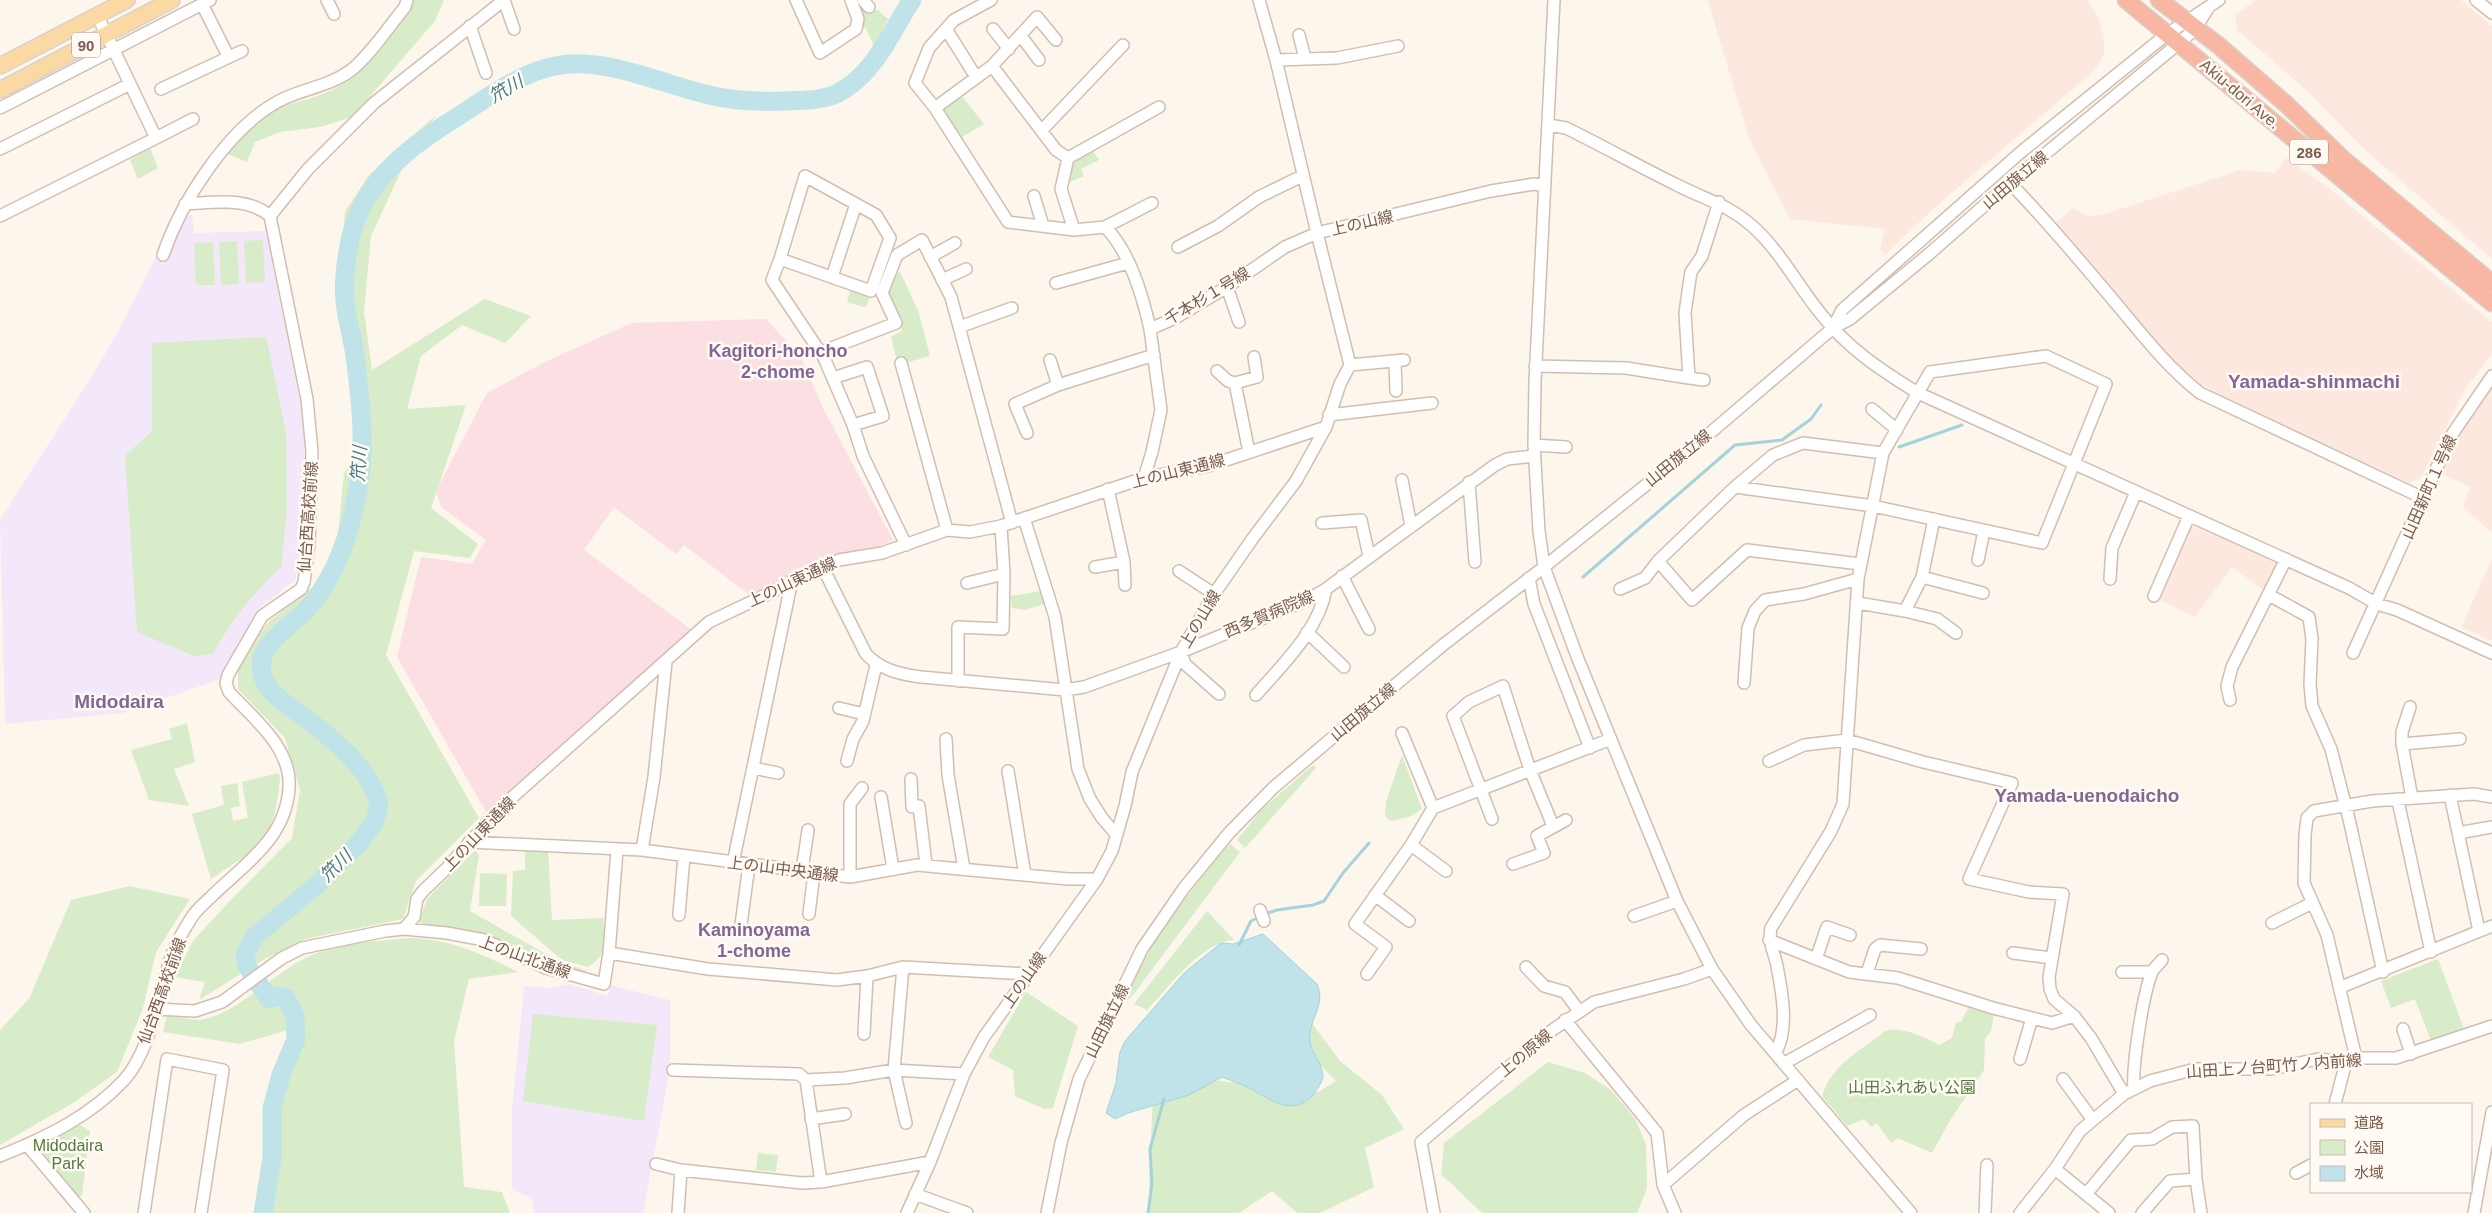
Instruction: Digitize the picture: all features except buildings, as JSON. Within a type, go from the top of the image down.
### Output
[{"type":"highway","name":"Akiu-dori Ave.","points":[[2126,0],[2492,303]]},
{"type":"highway","name":"Akiu-dori Ave.","points":[[2159,0],[2218,45],[2286,104],[2344,160],[2492,283]]},
{"type":"main road","name":"90","points":[[0,66],[127,0]]},
{"type":"main road","name":"90","points":[[0,90],[172,0]]},
{"type":"street","points":[[327,0],[334,14]]},
{"type":"street","points":[[163,255],[173,226],[185,204],[230,142],[249,122],[277,102],[338,78],[352,69],[405,7],[408,0]]},
{"type":"street","points":[[185,204],[242,202],[264,211],[270,216],[308,169],[374,103],[504,0],[514,29]]},
{"type":"street","points":[[796,0],[820,53],[856,29],[859,2]]},
{"type":"street","points":[[1259,0],[1276,60],[1317,233]]},
{"type":"street","points":[[1554,0],[1546,186],[1535,366],[1534,450],[1538,531],[1544,567],[1611,740],[1677,901],[1712,969],[1751,1025],[1776,1052],[1911,1213]]},
{"type":"street","name":"山田旗立線","points":[[1047,1213],[1061,1143],[1079,1079],[1142,949],[1184,888],[1229,833],[1273,788],[1443,645],[1544,567],[1703,439],[1833,328],[1850,319],[2010,183],[2219,0]]},
{"type":"street","points":[[2476,0],[2492,13]]},
{"type":"street","points":[[0,108],[206,2],[228,56]]},
{"type":"street","points":[[983,2],[954,20],[929,48],[916,84],[935,108],[1008,222],[1074,230],[1105,227],[1152,203]]},
{"type":"street","points":[[97,16],[156,138]]},
{"type":"street","points":[[935,108],[992,66],[1037,17],[1056,40]]},
{"type":"street","points":[[470,26],[486,73]]},
{"type":"street","points":[[946,29],[976,78]]},
{"type":"street","points":[[993,29],[1009,48]]},
{"type":"street","points":[[1299,35],[1305,58]]},
{"type":"street","points":[[1021,36],[1039,60]]},
{"type":"street","name":"山田旗立線","points":[[1833,328],[1842,310],[2021,152],[2173,39]]},
{"type":"street","points":[[1042,130],[1123,45]]},
{"type":"street","points":[[1276,60],[1337,58],[1398,46]]},
{"type":"street","points":[[161,89],[242,51]]},
{"type":"street","points":[[992,66],[1056,150],[1068,158]]},
{"type":"street","points":[[0,149],[130,84]]},
{"type":"street","points":[[1074,230],[1061,188],[1068,158],[1159,107]]},
{"type":"street","points":[[0,216],[193,118]]},
{"type":"street","points":[[1549,124],[1566,128],[1679,186],[1719,202],[1744,219],[1766,239],[1822,316],[1833,328],[1868,360],[1918,393],[2073,465],[2286,559],[2349,588],[2377,604],[2397,610],[2492,653]]},
{"type":"street","points":[[780,259],[870,291],[890,238],[876,214],[805,176],[772,280],[820,352],[853,425],[863,456],[906,545]]},
{"type":"street","points":[[1178,248],[1218,226],[1259,197],[1302,176]]},
{"type":"street","points":[[2010,183],[2175,374],[2200,393],[2423,498]]},
{"type":"street","name":"上の山線","points":[[906,1213],[930,1162],[964,1074],[984,1037],[1096,879],[1112,851],[1126,806],[1132,772],[1181,652],[1214,594],[1296,480],[1326,427],[1329,415],[1350,365],[1317,233],[1491,192],[1534,184],[1546,186]]},
{"type":"street","points":[[1034,196],[1043,226]]},
{"type":"street","points":[[1689,378],[1685,313],[1691,272],[1702,256],[1719,202]]},
{"type":"street","points":[[832,277],[856,204]]},
{"type":"street","name":"仙台西高校前線","points":[[0,1156],[27,1145],[84,1115],[107,1098],[126,1078],[148,1036],[173,952],[194,915],[266,844],[281,825],[287,807],[290,786],[287,767],[279,747],[229,692],[226,684],[228,675],[262,616],[301,589],[304,582],[309,544],[312,452],[307,399],[270,216]]},
{"type":"street","points":[[1105,227],[1115,237],[1128,263],[1143,298],[1150,329]]},
{"type":"street","name":"千本杉１号線","points":[[1144,478],[1161,410],[1150,329],[1175,318],[1227,287],[1285,247],[1317,233]]},
{"type":"street","points":[[820,352],[896,323],[882,293],[896,255],[922,240],[951,297],[1006,524],[1003,629],[958,627],[958,681]]},
{"type":"street","points":[[930,256],[954,244]]},
{"type":"street","points":[[1056,283],[1128,263]]},
{"type":"street","points":[[942,280],[966,269]]},
{"type":"street","points":[[1227,287],[1239,322]]},
{"type":"street","points":[[959,327],[1012,308]]},
{"type":"street","points":[[1027,433],[1015,404],[1058,385],[1154,355]]},
{"type":"street","points":[[1735,487],[1873,506],[2042,543],[2106,384],[2046,356],[1930,372],[1883,453],[1873,506],[1860,564],[1858,579],[1858,603],[1843,804],[1831,831],[1772,928],[1769,940],[1777,965],[1783,1020],[1781,1042],[1776,1052]]},
{"type":"street","points":[[1217,371],[1228,381],[1235,383],[1257,377],[1254,357]]},
{"type":"street","points":[[1050,360],[1058,385]]},
{"type":"street","points":[[1350,365],[1400,360],[1396,391]]},
{"type":"street","points":[[901,364],[947,530]]},
{"type":"street","points":[[1535,366],[1626,368],[1704,380]]},
{"type":"street","points":[[833,378],[867,367],[883,416],[853,425]]},
{"type":"street","name":"山田新町１号線","points":[[2353,653],[2377,604],[2450,436],[2492,376]]},
{"type":"street","points":[[1235,383],[1249,452]]},
{"type":"street","points":[[1329,415],[1432,403]]},
{"type":"street","points":[[1872,409],[1897,430]]},
{"type":"street","name":"上の山東通線","points":[[404,929],[414,917],[417,899],[423,891],[448,868],[498,811],[585,730],[666,662],[709,622],[792,580],[839,560],[882,553],[947,530],[970,532],[1006,524],[1144,478],[1208,466],[1326,427]]},
{"type":"street","points":[[1620,589],[1645,578],[1658,561],[1735,487],[1774,455],[1803,443],[1883,453]]},
{"type":"street","name":"西多賀病院線","points":[[876,665],[899,674],[958,681],[1065,690],[1084,687],[1181,652],[1307,600],[1326,589],[1469,482],[1507,459],[1534,450],[1566,446]]},
{"type":"street","points":[[1402,480],[1411,526]]},
{"type":"street","points":[[1469,482],[1475,562]]},
{"type":"street","points":[[1108,489],[1124,562],[1124,585]]},
{"type":"street","points":[[2110,579],[2112,548],[2136,492]]},
{"type":"street","points":[[2154,596],[2189,516]]},
{"type":"street","points":[[1024,518],[1055,617],[1078,769],[1090,799],[1102,818],[1116,834]]},
{"type":"street","points":[[1905,611],[1922,577],[1934,519]]},
{"type":"street","points":[[1322,523],[1361,520],[1369,556]]},
{"type":"street","points":[[1978,560],[1984,530]]},
{"type":"street","points":[[1658,561],[1692,600],[1747,550],[1860,564]]},
{"type":"street","points":[[2230,700],[2227,686],[2228,677],[2286,559]]},
{"type":"street","points":[[1095,567],[1124,562]]},
{"type":"street","points":[[822,566],[866,654],[876,665],[863,721],[853,739],[847,761]]},
{"type":"street","points":[[1179,571],[1214,594]]},
{"type":"street","points":[[967,583],[1004,574]]},
{"type":"street","points":[[1342,576],[1369,629]]},
{"type":"street","points":[[1922,577],[1983,593]]},
{"type":"street","points":[[1529,578],[1534,604],[1590,748]]},
{"type":"street","points":[[1744,683],[1748,628],[1755,611],[1765,600],[1804,594],[1858,579]]},
{"type":"street","points":[[733,863],[792,580]]},
{"type":"street","points":[[1256,695],[1300,644],[1323,605],[1326,589]]},
{"type":"street","points":[[2269,595],[2308,617],[2312,639],[2310,695],[2312,706],[2331,749],[2383,972]]},
{"type":"street","points":[[1858,603],[1937,619],[1956,633]]},
{"type":"street","points":[[1307,632],[1344,667]]},
{"type":"street","points":[[1181,652],[1185,664],[1219,694]]},
{"type":"street","points":[[642,850],[654,777],[666,662]]},
{"type":"street","points":[[1492,819],[1483,790],[1454,716],[1469,702],[1503,686],[1530,770],[1554,826]]},
{"type":"street","points":[[2410,707],[2402,732],[2402,744],[2412,798]]},
{"type":"street","points":[[839,708],[864,714]]},
{"type":"street","points":[[1402,733],[1433,808]]},
{"type":"street","points":[[946,738],[948,775],[964,868]]},
{"type":"street","points":[[2402,744],[2460,739]]},
{"type":"street","points":[[1367,974],[1386,947],[1355,924],[1411,845],[1433,808],[1611,740]]},
{"type":"street","points":[[1769,762],[1804,744],[1847,740],[1923,762],[2012,783],[1969,879],[2029,892],[2063,894],[2052,958],[2050,989],[2054,999],[2074,1016],[2092,1038],[2129,1091]]},
{"type":"street","points":[[753,768],[778,773]]},
{"type":"street","points":[[1008,771],[1025,875]]},
{"type":"street","points":[[911,779],[912,807],[919,806],[926,865]]},
{"type":"street","points":[[850,877],[850,804],[862,788]]},
{"type":"street","points":[[2335,1103],[2351,1060],[2341,987],[2320,916],[2307,893],[2303,873],[2307,818],[2314,811],[2345,804],[2398,801],[2450,795],[2474,794],[2492,797]]},
{"type":"street","points":[[2450,795],[2479,931]]},
{"type":"street","points":[[881,797],[893,869]]},
{"type":"street","points":[[2398,801],[2431,952]]},
{"type":"street","points":[[1513,864],[1544,853],[1537,836],[1566,820]]},
{"type":"street","points":[[2458,833],[2492,827]]},
{"type":"street","points":[[802,872],[808,830]]},
{"type":"street","name":"上の山中央通線","points":[[469,842],[642,850],[850,877],[926,865],[1025,875],[1096,879]]},
{"type":"street","points":[[1411,845],[1446,871]]},
{"type":"street","name":"上の山北通線","points":[[156,1009],[195,1012],[222,1002],[261,973],[302,948],[385,931],[404,929],[447,933],[484,940],[546,968],[604,984],[609,953],[617,850]]},
{"type":"street","points":[[679,915],[684,856]]},
{"type":"street","points":[[741,926],[749,865]]},
{"type":"street","points":[[809,914],[814,873]]},
{"type":"street","points":[[1375,895],[1409,921]]},
{"type":"street","points":[[1634,916],[1677,901]]},
{"type":"street","points":[[2272,923],[2312,903]]},
{"type":"street","points":[[1260,910],[1264,921]]},
{"type":"street","points":[[2341,987],[2383,972],[2492,926]]},
{"type":"street","points":[[1816,958],[1827,927],[1850,935]]},
{"type":"street","points":[[1769,940],[1849,972],[1898,978],[2052,1023],[2074,1016]]},
{"type":"street","points":[[1867,973],[1875,949],[1880,945],[1921,949]]},
{"type":"street","points":[[609,953],[708,969],[837,980],[867,976],[903,967],[1028,974]]},
{"type":"street","points":[[2013,953],[2052,958]]},
{"type":"street","points":[[2129,1091],[2152,972],[2162,960]]},
{"type":"street","points":[[903,967],[894,1070],[906,1123]]},
{"type":"street","points":[[1526,967],[1544,986],[1565,992],[1579,1011]]},
{"type":"street","name":"上の原線","points":[[1434,1213],[1421,1142],[1565,1020],[1594,1002],[1615,995],[1684,979],[1712,969]]},
{"type":"street","points":[[2122,972],[2152,972]]},
{"type":"street","points":[[864,1034],[867,976]]},
{"type":"street","points":[[1785,1063],[1870,1015]]},
{"type":"street","points":[[2020,1059],[2032,1018]]},
{"type":"street","points":[[1565,1020],[1657,1134],[1663,1185],[1675,1213]]},
{"type":"street","name":"山田上ノ台町竹ノ内前線","points":[[2022,1213],[2055,1169],[2080,1131],[2092,1119],[2129,1091],[2175,1073],[2195,1069],[2272,1069],[2318,1059],[2396,1058],[2492,1026]]},
{"type":"street","points":[[2403,1029],[2411,1054]]},
{"type":"street","points":[[144,1213],[167,1059],[222,1070],[201,1213]]},
{"type":"street","points":[[673,1070],[799,1074],[806,1080],[820,1182]]},
{"type":"street","points":[[806,1080],[845,1078],[894,1070],[964,1074]]},
{"type":"street","points":[[2063,1079],[2092,1119]]},
{"type":"street","points":[[1663,1185],[1744,1115],[1798,1080]]},
{"type":"street","points":[[2474,1213],[2492,1112]]},
{"type":"street","points":[[811,1119],[845,1114]]},
{"type":"street","points":[[2087,1193],[2131,1140],[2152,1139],[2172,1127],[2193,1126],[2196,1179],[2201,1213]]},
{"type":"street","points":[[27,1145],[84,1213]]},
{"type":"street","points":[[656,1164],[681,1170],[747,1179],[802,1183],[820,1182],[930,1162]]},
{"type":"street","points":[[1985,1213],[1987,1165]]},
{"type":"street","points":[[2296,1172],[2310,1165]]},
{"type":"street","points":[[2055,1169],[2087,1193],[2109,1213]]},
{"type":"street","points":[[678,1213],[681,1170]]},
{"type":"street","points":[[2142,1213],[2170,1181],[2196,1179]]},
{"type":"street","points":[[915,1194],[967,1213]]},
{"type":"shaded area","points":[[1708,0],[2088,0],[2099,19],[2104,37],[2104,54],[2096,69],[1933,209],[1885,255],[1880,249],[1885,229],[1790,219],[1749,139]]},
{"type":"shaded area","points":[[2256,0],[2461,0],[2492,26],[2492,259],[2366,151],[2306,90],[2237,30],[2235,15]]},
{"type":"shaded area","points":[[2286,158],[2326,186],[2492,322],[2492,354],[2464,391],[2421,478],[2409,483],[2217,394],[2188,374],[2164,352],[2056,223],[2073,208],[2087,216],[2102,215],[2240,170],[2275,173]]},
{"type":"shaded area","points":[[186,215],[192,215],[194,233],[266,231],[301,407],[306,473],[303,544],[295,580],[257,610],[218,680],[123,713],[5,724],[0,520],[115,337],[158,253]]},
{"type":"shaded area","points":[[766,319],[801,357],[823,408],[893,540],[875,548],[844,552],[807,566],[751,596],[684,545],[676,554],[614,507],[584,550],[693,631],[590,719],[489,817],[397,657],[421,557],[472,564],[486,540],[441,507],[436,491],[487,393],[547,361],[632,323]]},
{"type":"shaded area","points":[[2492,386],[2492,533],[2463,507],[2470,487],[2440,473],[2453,442]]},
{"type":"shaded area","points":[[2191,526],[2279,561],[2265,591],[2232,567],[2195,617],[2158,599]]},
{"type":"shaded area","points":[[2492,559],[2492,641],[2461,627]]},
{"type":"shaded area","points":[[569,984],[608,996],[610,985],[670,1000],[670,1070],[643,1213],[534,1213],[532,1198],[512,1190],[512,1110],[524,986],[551,988]]},
{"type":"green space","points":[[411,0],[444,0],[435,21],[352,117],[320,127],[280,132],[255,142],[247,162],[227,154],[258,120],[273,110],[332,90],[358,73],[383,43]]},
{"type":"green space","points":[[862,5],[869,10],[878,10],[888,19],[874,47],[866,28],[860,28],[858,9]]},
{"type":"green space","points":[[961,95],[984,124],[957,140],[939,111]]},
{"type":"green space","points":[[436,115],[404,165],[371,236],[364,312],[372,370],[485,299],[531,316],[505,343],[462,325],[421,356],[407,409],[466,405],[431,508],[478,544],[470,558],[414,551],[386,655],[479,818],[416,881],[403,919],[305,939],[265,959],[199,1000],[205,982],[175,977],[193,941],[292,838],[300,790],[285,738],[238,689],[238,669],[267,623],[310,589],[333,585],[344,473],[366,443],[348,369],[338,314],[345,212],[368,176]]},
{"type":"green space","points":[[150,148],[158,168],[138,179],[130,160]]},
{"type":"green space","points":[[1093,151],[1099,160],[1081,169],[1084,176],[1070,182],[1071,163]]},
{"type":"green space","points":[[263,240],[265,282],[246,283],[244,241]]},
{"type":"green space","points":[[237,241],[239,284],[221,285],[219,242]]},
{"type":"green space","points":[[213,242],[215,285],[196,285],[194,243]]},
{"type":"green space","points":[[900,271],[919,313],[930,356],[898,365],[891,337],[902,331],[886,294],[895,276]]},
{"type":"green space","points":[[851,288],[871,292],[867,305],[864,307],[847,302]]},
{"type":"green space","points":[[266,337],[286,432],[287,508],[281,567],[244,608],[227,630],[213,654],[194,656],[137,632],[125,456],[152,431],[152,343]]},
{"type":"green space","points":[[1042,591],[1044,604],[1025,610],[1012,608],[1011,596]]},
{"type":"green space","points":[[187,723],[195,762],[174,769],[189,806],[149,800],[131,750],[172,739],[169,729]]},
{"type":"green space","points":[[1402,755],[1422,809],[1409,817],[1390,821],[1385,816],[1386,802]]},
{"type":"green space","points":[[1313,765],[1316,768],[1245,848],[1237,840],[1262,809]]},
{"type":"green space","points":[[278,773],[280,776],[278,797],[270,827],[254,848],[211,879],[192,814],[224,805],[221,786],[237,783],[240,806],[231,808],[233,821],[248,818],[242,782]]},
{"type":"green space","points":[[1230,844],[1240,852],[1133,995],[1125,1003],[1122,1001],[1158,935],[1212,864]]},
{"type":"green space","points":[[525,848],[548,849],[552,920],[603,918],[604,946],[599,957],[588,967],[562,960],[511,916],[513,871],[525,870]]},
{"type":"green space","points":[[475,850],[479,855],[470,911],[553,958],[587,971],[583,976],[550,965],[515,945],[468,930],[423,926],[419,922],[427,899]]},
{"type":"green space","points":[[480,873],[507,874],[506,906],[479,906]]},
{"type":"green space","points":[[130,886],[190,899],[156,952],[143,1008],[117,1072],[73,1103],[0,1145],[0,1030],[29,999],[71,900]]},
{"type":"green space","points":[[1207,911],[1234,940],[1222,943],[1198,957],[1175,978],[1147,1010],[1134,1004]]},
{"type":"green space","points":[[412,938],[441,942],[467,949],[518,972],[469,979],[454,1041],[464,1187],[502,1192],[510,1213],[272,1213],[288,1030],[240,1044],[163,1032],[167,1015],[198,1020],[212,1017],[227,1011],[241,1002],[296,963],[322,951],[373,941]]},
{"type":"green space","points":[[2438,959],[2464,1029],[2431,1041],[2415,999],[2391,1008],[2381,981]]},
{"type":"green space","points":[[1026,992],[1078,1026],[1053,1108],[1044,1109],[1015,1096],[1013,1070],[988,1057]]},
{"type":"green space","name":"山田ふれあい公園","points":[[1968,1008],[1994,1015],[1991,1032],[1985,1038],[1984,1070],[1951,1119],[1932,1153],[1898,1138],[1891,1143],[1877,1123],[1871,1127],[1864,1119],[1847,1126],[1822,1096],[1833,1074],[1840,1066],[1885,1031],[1906,1031],[1939,1045],[1952,1038],[1956,1022],[1961,1022]]},
{"type":"green space","points":[[533,1014],[657,1025],[644,1121],[523,1101]]},
{"type":"green space","points":[[1308,1018],[1340,1061],[1382,1095],[1404,1129],[1365,1148],[1374,1187],[1320,1213],[1297,1213],[1272,1191],[1239,1213],[1148,1213],[1153,1091],[1203,1079],[1318,1092],[1336,1081],[1295,1039]]},
{"type":"green space","points":[[1548,1062],[1585,1073],[1611,1090],[1635,1119],[1646,1144],[1647,1188],[1637,1213],[1482,1213],[1441,1174],[1444,1143]]},
{"type":"green space","name":"Midodaira Park","points":[[80,1125],[90,1131],[82,1195],[77,1199],[39,1147]]},
{"type":"green space","points":[[758,1153],[778,1155],[776,1172],[756,1170]]},
{"type":"water","points":[[1263,934],[1317,984],[1320,999],[1311,1027],[1310,1043],[1321,1066],[1323,1078],[1313,1095],[1305,1102],[1290,1106],[1274,1102],[1222,1077],[1189,1095],[1128,1113],[1115,1119],[1106,1113],[1116,1083],[1120,1052],[1125,1041],[1184,973],[1221,943],[1233,944]]},
{"type":"waterway","name":"笊川","points":[[263,1213],[272,1158],[272,1108],[281,1075],[296,1039],[295,1016],[286,998],[279,996],[269,999],[247,966],[245,955],[254,937],[318,884],[360,842],[375,821],[379,805],[369,781],[344,750],[283,702],[270,689],[262,673],[261,663],[264,654],[275,638],[306,610],[327,582],[342,550],[352,517],[361,466],[362,418],[354,349],[346,309],[345,281],[351,236],[365,201],[386,172],[428,136],[497,91],[526,76],[555,66],[573,64],[611,68],[725,98],[765,101],[819,99],[832,96],[851,85],[872,64],[912,0]]},
{"type":"waterway","points":[[1583,577],[1735,445],[1782,440],[1811,419],[1821,405]]},
{"type":"waterway","points":[[1899,447],[1962,425]]},
{"type":"waterway","points":[[1265,914],[1277,910],[1313,905],[1324,901],[1343,873],[1369,843]]},
{"type":"waterway","points":[[1239,945],[1251,921],[1259,917]]},
{"type":"waterway","points":[[1148,1213],[1152,1184],[1150,1149],[1164,1099]]},
{"type":"district","name":"Kagitori-honcho 2-chome","points":[[778,361]]},
{"type":"district","name":"Yamada-shinmachi","points":[[2314,381]]},
{"type":"district","name":"Midodaira","points":[[119,701]]},
{"type":"district","name":"Yamada-uenodaicho","points":[[2087,795]]},
{"type":"district","name":"Kaminoyama 1-chome","points":[[754,940]]}]
